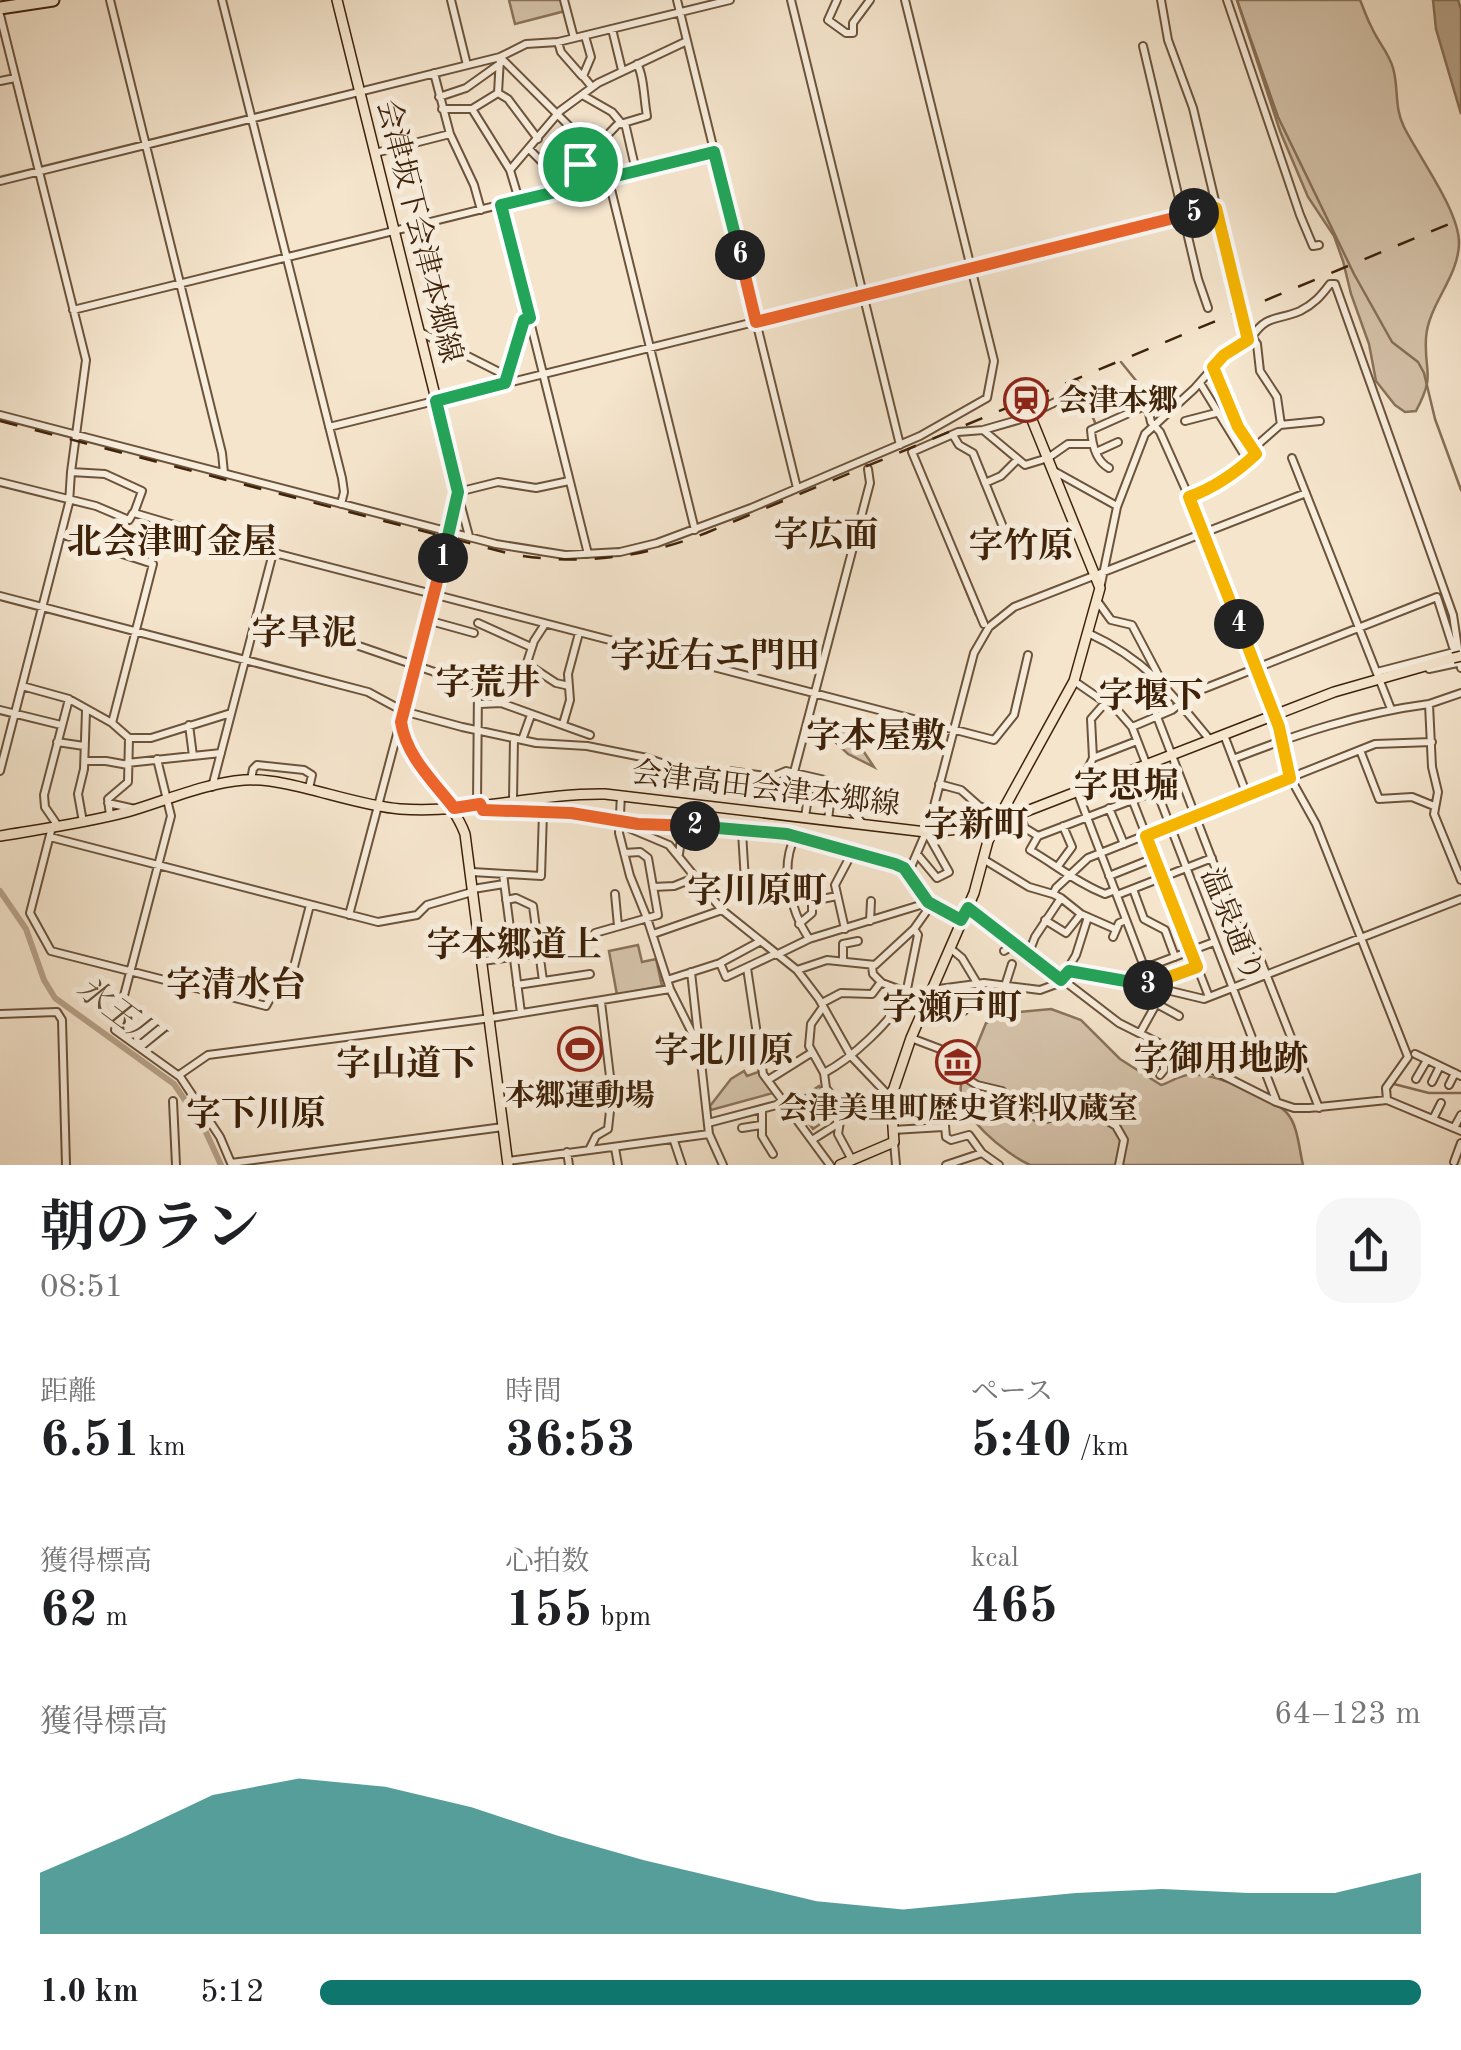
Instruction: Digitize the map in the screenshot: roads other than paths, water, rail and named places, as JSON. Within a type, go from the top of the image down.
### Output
[{"type":"highway","points":[[0,11],[53,0]]},
{"type":"main road","name":"会津坂下会津本郷線","points":[[338,0],[458,493],[402,716]]},
{"type":"main road","points":[[840,1165],[894,1142],[891,1098],[911,1038],[968,908],[999,818],[1074,681],[1098,602],[1099,574],[1030,415]]},
{"type":"main road","name":"会津高田会津本郷線","points":[[0,836],[53,830],[251,780],[378,807],[454,808],[576,794],[620,795],[926,832],[966,829],[1019,815],[1379,677],[1457,659]]},
{"type":"main road","points":[[402,716],[404,740],[454,808],[465,834],[508,1163]]},
{"type":"street","points":[[110,0],[223,454],[224,473]]},
{"type":"street","points":[[222,0],[330,427],[344,488],[341,504]]},
{"type":"street","points":[[451,0],[467,65]]},
{"type":"street","points":[[564,0],[574,38]]},
{"type":"street","points":[[677,0],[798,488]]},
{"type":"street","points":[[440,97],[466,88],[526,44],[558,42],[730,0]]},
{"type":"street","points":[[792,0],[900,445]]},
{"type":"street","points":[[837,0],[828,20],[846,33],[853,33],[853,23],[870,0]]},
{"type":"street","points":[[0,415],[528,551],[588,554],[647,546],[695,530],[900,445],[985,400],[994,362],[905,0]]},
{"type":"street","points":[[1161,0],[1168,40],[1193,108],[1250,338],[1256,344],[1260,371],[1277,398],[1281,425]]},
{"type":"street","points":[[1227,0],[1300,216],[1313,246],[1319,245]]},
{"type":"street","points":[[0,11],[86,360],[69,500],[0,771]]},
{"type":"street","points":[[612,29],[622,70]]},
{"type":"street","points":[[583,76],[591,57],[584,36]]},
{"type":"street","points":[[510,170],[556,116],[592,88],[686,41]]},
{"type":"street","points":[[558,42],[561,52],[592,88]]},
{"type":"street","points":[[1143,46],[1208,308]]},
{"type":"street","points":[[0,181],[500,60]]},
{"type":"street","points":[[498,93],[500,60]]},
{"type":"street","points":[[500,60],[604,161],[695,530]]},
{"type":"street","points":[[563,185],[623,123],[647,116],[640,88],[642,73],[637,64]]},
{"type":"street","points":[[434,73],[450,134],[481,210]]},
{"type":"street","points":[[0,81],[15,78]]},
{"type":"street","points":[[442,109],[472,110],[498,93]]},
{"type":"street","points":[[498,93],[508,99],[538,139]]},
{"type":"street","points":[[584,96],[623,123],[636,171]]},
{"type":"street","points":[[472,110],[510,170],[519,200]]},
{"type":"street","points":[[375,153],[450,134]]},
{"type":"street","points":[[530,150],[563,185]]},
{"type":"street","points":[[74,310],[501,205],[563,185],[585,184],[714,152]]},
{"type":"street","points":[[580,164],[585,184]]},
{"type":"street","points":[[501,205],[588,554]]},
{"type":"street","points":[[330,427],[506,380],[544,374],[1216,208]]},
{"type":"street","points":[[1099,574],[1134,456],[1153,425],[1264,321],[1300,311],[1318,299],[1330,284],[1335,284],[1453,615],[1457,659]]},
{"type":"street","points":[[506,380],[524,320],[530,318]]},
{"type":"street","points":[[419,332],[506,380]]},
{"type":"street","points":[[1189,497],[1226,481],[1256,454],[1238,427],[1213,367]]},
{"type":"street","points":[[1200,383],[1248,461]]},
{"type":"street","points":[[984,624],[912,452],[953,434],[982,430],[1030,415],[1072,394]]},
{"type":"street","points":[[1109,468],[1102,465],[1094,448],[1092,429],[1147,405],[1189,497],[1257,668],[1290,778],[1316,824],[1414,1054],[1458,1074],[1449,1085]]},
{"type":"street","points":[[1185,422],[1216,413]]},
{"type":"street","points":[[1254,448],[1281,425],[1320,421]]},
{"type":"street","points":[[982,430],[1028,465],[1048,458],[1068,444],[1094,448],[1118,442]]},
{"type":"street","points":[[953,434],[959,445],[973,453],[1003,527]]},
{"type":"street","points":[[1292,458],[1391,709]]},
{"type":"street","points":[[985,483],[1001,476],[1017,460]]},
{"type":"street","points":[[794,772],[870,482],[868,469]]},
{"type":"street","points":[[1053,470],[1117,506]]},
{"type":"street","points":[[0,482],[96,506],[130,520],[142,490],[105,474],[71,472]]},
{"type":"street","points":[[469,536],[458,493],[498,482],[536,488],[570,480]]},
{"type":"street","points":[[908,874],[926,832],[974,653],[996,620],[1014,607],[1306,493]]},
{"type":"street","points":[[134,513],[433,595],[996,739],[1014,714],[1028,655]]},
{"type":"street","points":[[112,723],[161,523]]},
{"type":"street","points":[[61,534],[151,561]]},
{"type":"street","points":[[212,787],[274,553]]},
{"type":"street","points":[[0,596],[368,692],[402,716],[518,739],[588,746],[647,758],[701,777],[722,772],[772,777],[783,771],[811,776],[832,786],[862,824]]},
{"type":"street","points":[[1074,681],[1132,727],[1157,717],[1193,693],[1437,598],[1461,677]]},
{"type":"street","points":[[1098,602],[1111,620],[1132,625],[1162,681],[1210,741]]},
{"type":"street","points":[[427,620],[474,632]]},
{"type":"street","points":[[478,624],[531,647]]},
{"type":"street","points":[[546,624],[531,647],[521,674],[484,681],[478,688],[478,805],[483,810],[588,814],[628,823],[792,836],[853,850],[895,864],[908,874],[929,904],[961,920]]},
{"type":"street","points":[[564,724],[570,700],[570,667],[579,633]]},
{"type":"street","points":[[1088,633],[1122,648],[1162,681]]},
{"type":"street","points":[[359,646],[478,688]]},
{"type":"street","points":[[527,664],[556,683],[569,686]]},
{"type":"street","points":[[505,704],[512,678]]},
{"type":"street","points":[[1152,986],[1077,793],[1093,758],[1090,721],[1118,684],[1147,695],[1242,937],[1257,952],[1319,1108]]},
{"type":"street","points":[[22,686],[68,699],[112,723],[129,738],[151,738],[231,713]]},
{"type":"street","points":[[1233,759],[1281,740],[1461,693]]},
{"type":"street","points":[[68,699],[44,798],[53,830],[30,913],[47,949],[266,1006],[275,994],[288,990],[310,905]]},
{"type":"street","points":[[480,704],[505,704],[590,735]]},
{"type":"street","points":[[1429,704],[1438,792],[1434,806],[1461,880]]},
{"type":"street","points":[[0,710],[62,726]]},
{"type":"street","points":[[82,822],[78,794],[85,762],[86,711]]},
{"type":"street","points":[[513,800],[518,739],[531,714]]},
{"type":"street","points":[[349,915],[402,716]]},
{"type":"street","points":[[189,725],[193,756]]},
{"type":"street","name":"温泉通り","points":[[1132,727],[1276,1102]]},
{"type":"street","points":[[1224,735],[1247,795]]},
{"type":"street","points":[[110,816],[108,799],[128,784],[129,738]]},
{"type":"street","points":[[1093,758],[1137,741]]},
{"type":"street","points":[[57,742],[84,746]]},
{"type":"street","points":[[1028,955],[1069,876],[1088,858],[1381,742],[1432,742]]},
{"type":"street","points":[[1360,750],[1378,799],[1412,797],[1434,806]]},
{"type":"street","points":[[85,762],[128,764],[221,753]]},
{"type":"street","points":[[158,760],[171,816],[116,1030],[179,1076],[220,1137],[231,1163],[505,1126]]},
{"type":"street","points":[[251,780],[257,764],[304,770],[312,775],[308,791]]},
{"type":"street","points":[[805,817],[811,776]]},
{"type":"street","points":[[1182,781],[1038,836],[1030,850],[1078,883],[1105,894],[1133,889],[1212,858]]},
{"type":"street","points":[[939,784],[961,790],[999,818]]},
{"type":"street","points":[[828,820],[832,786]]},
{"type":"street","points":[[620,795],[623,853],[670,990],[700,1047]]},
{"type":"street","points":[[1132,800],[1209,997]]},
{"type":"street","points":[[678,856],[686,802]]},
{"type":"street","points":[[108,803],[134,810]]},
{"type":"street","points":[[1109,808],[1124,844]]},
{"type":"street","points":[[749,810],[744,832],[745,882],[757,881]]},
{"type":"street","points":[[472,872],[541,876],[544,812]]},
{"type":"street","points":[[791,815],[789,887],[799,924],[809,939]]},
{"type":"street","points":[[1019,815],[1025,828],[1038,836]]},
{"type":"street","points":[[628,823],[631,829],[665,842],[722,910],[796,970],[822,1005],[851,1056],[891,1098]]},
{"type":"street","points":[[696,826],[697,846]]},
{"type":"street","points":[[1058,866],[1072,848],[1063,826]]},
{"type":"street","points":[[53,830],[158,866],[378,922],[414,916],[426,905],[504,884]]},
{"type":"street","points":[[918,854],[936,878],[949,872],[926,832]]},
{"type":"street","points":[[844,929],[836,882],[853,850]]},
{"type":"street","points":[[595,933],[658,915],[648,858],[640,852],[623,853]]},
{"type":"street","points":[[1109,876],[1155,858]]},
{"type":"street","points":[[983,859],[1030,887],[1057,896],[1114,933],[1126,920]]},
{"type":"street","points":[[503,874],[521,1013]]},
{"type":"street","points":[[653,887],[674,886],[694,878]]},
{"type":"street","points":[[1133,889],[1144,919],[1165,930],[1175,957]]},
{"type":"street","points":[[616,894],[618,926]]},
{"type":"street","points":[[799,924],[816,914],[812,901],[836,896]]},
{"type":"street","points":[[506,900],[516,898],[533,906],[543,980]]},
{"type":"street","points":[[1069,971],[1204,999],[1461,898]]},
{"type":"street","points":[[870,921],[871,901]]},
{"type":"street","points":[[715,982],[809,939],[884,918],[904,907],[929,904]]},
{"type":"street","points":[[872,966],[914,929],[929,904]]},
{"type":"street","points":[[968,908],[1120,1023],[1276,1102],[1294,1108],[1319,1108],[1387,1100],[1457,1130],[1461,1115]]},
{"type":"street","points":[[652,934],[722,910]]},
{"type":"street","points":[[1046,920],[1066,933],[1085,916]]},
{"type":"street","points":[[872,966],[873,974],[881,982],[906,993],[930,994],[977,983],[1049,992],[1069,971],[1085,916]]},
{"type":"street","points":[[824,1072],[851,1056],[899,1006],[906,993],[918,935],[914,929]]},
{"type":"street","points":[[843,960],[844,944],[858,941]]},
{"type":"street","points":[[667,980],[720,963],[759,942]]},
{"type":"street","points":[[1145,968],[1214,942]]},
{"type":"street","points":[[1004,950],[1014,944]]},
{"type":"street","points":[[949,948],[959,954],[977,983]]},
{"type":"street","points":[[483,961],[540,953]]},
{"type":"street","points":[[796,970],[828,960],[872,966]]},
{"type":"street","points":[[720,963],[726,977]]},
{"type":"street","points":[[1005,986],[1012,964]]},
{"type":"street","points":[[1140,1033],[1156,1005],[1164,979],[1197,967]]},
{"type":"street","points":[[747,968],[760,1063],[768,1080],[830,1165]]},
{"type":"street","points":[[691,972],[708,1123],[724,1165]]},
{"type":"street","points":[[517,984],[590,974]]},
{"type":"street","points":[[1026,989],[1029,979]]},
{"type":"street","points":[[852,1160],[838,1134],[842,1110],[828,1092],[824,1072],[811,1053],[809,1032],[822,1005],[841,993],[876,992],[881,982]]},
{"type":"street","points":[[962,986],[964,1010]]},
{"type":"street","points":[[179,1076],[208,1056],[670,990]]},
{"type":"street","points":[[1144,997],[1179,1016]]},
{"type":"street","points":[[590,1148],[596,1136],[608,1129],[612,1102],[601,1002]]},
{"type":"street","points":[[0,1014],[57,1012],[62,1020],[66,1165]]},
{"type":"street","points":[[911,1038],[946,1049],[950,1069],[977,1086],[1002,1091],[1022,1111],[1048,1118],[1088,1109],[1108,1120],[1124,1140],[1119,1165]]},
{"type":"street","points":[[1160,1075],[1164,1057],[1171,1048]]},
{"type":"street","points":[[768,1080],[811,1053]]},
{"type":"street","points":[[1387,1100],[1386,1088],[1414,1054]]},
{"type":"street","points":[[1416,1079],[1427,1060]]},
{"type":"street","points":[[1432,1082],[1440,1066]]},
{"type":"street","points":[[173,1102],[176,1165]]},
{"type":"street","points":[[708,1123],[784,1102]]},
{"type":"street","points":[[943,1102],[943,1127],[948,1138],[968,1135],[982,1154],[999,1165]]},
{"type":"street","points":[[1434,1120],[1440,1103]]},
{"type":"street","points":[[762,1111],[762,1136],[773,1154]]},
{"type":"street","points":[[812,1140],[839,1123]]},
{"type":"street","points":[[742,1128],[761,1125]]},
{"type":"street","points":[[893,1130],[943,1127]]},
{"type":"street","points":[[508,1163],[590,1148],[710,1134]]},
{"type":"street","points":[[674,1141],[682,1165]]},
{"type":"street","points":[[894,1142],[896,1165]]},
{"type":"street","points":[[1454,1162],[1461,1144]]},
{"type":"street","points":[[615,1148],[618,1165]]},
{"type":"street","points":[[567,1152],[568,1165]]},
{"type":"street","points":[[946,1165],[982,1154]]},
{"type":"waterway","points":[[1237,0],[1278,117],[1354,274],[1392,342],[1418,362],[1424,373],[1435,419],[1461,490]]},
{"type":"waterway","points":[[1121,362],[1148,402]]},
{"type":"waterway","points":[[1078,381],[1096,425]]},
{"type":"waterway","points":[[943,534],[976,615]]},
{"type":"waterway","name":"氷玉川","points":[[0,891],[26,929],[44,980],[55,998],[174,1084],[204,1128],[221,1165]]},
{"type":"waterway","points":[[1386,1082],[1429,1093],[1461,1093]]},
{"type":"railway","points":[[0,421],[511,554],[561,559],[634,554],[706,533],[1461,219]]},
{"type":"place","name":"会津本郷","points":[[1026,400]]},
{"type":"place","name":"本郷運動場","points":[[580,1049]]},
{"type":"place","name":"会津美里町歴史資料収蔵室","points":[[958,1062]]},
{"type":"district","name":"字広面","points":[[826,534]]},
{"type":"district","name":"北会津町金屋","points":[[172,541]]},
{"type":"district","name":"字竹原","points":[[1021,545]]},
{"type":"district","name":"字旱泥","points":[[304,632]]},
{"type":"district","name":"字近右エ門田","points":[[715,655]]},
{"type":"district","name":"字荒井","points":[[488,682]]},
{"type":"district","name":"字堰下","points":[[1151,695]]},
{"type":"district","name":"字本屋敷","points":[[876,735]]},
{"type":"district","name":"字思堀","points":[[1126,785]]},
{"type":"district","name":"字新町","points":[[976,824]]},
{"type":"district","name":"字川原町","points":[[757,890]]},
{"type":"district","name":"字本郷道上","points":[[514,944]]},
{"type":"district","name":"字清水台","points":[[236,984]]},
{"type":"district","name":"字瀬戸町","points":[[952,1007]]},
{"type":"district","name":"字北川原","points":[[724,1050]]},
{"type":"district","name":"字御用地跡","points":[[1221,1058]]},
{"type":"district","name":"字山道下","points":[[406,1063]]},
{"type":"district","name":"字下川原","points":[[256,1113]]}]
